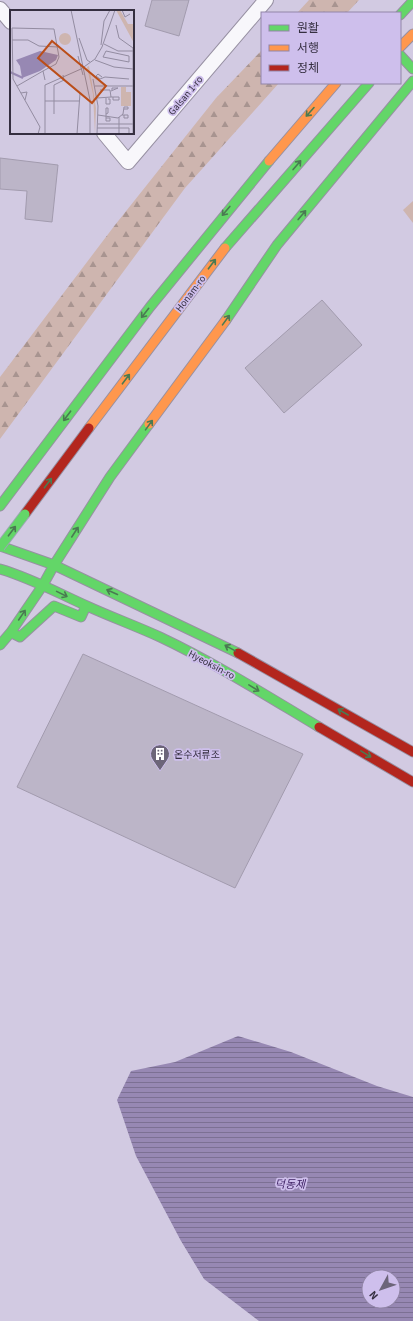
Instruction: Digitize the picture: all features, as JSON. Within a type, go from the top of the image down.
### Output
[{"type":"main road","points":[[401,14],[413,1]]},
{"type":"main road","points":[[401,47],[413,34]]},
{"type":"main road","points":[[401,56],[413,69]]},
{"type":"main road","points":[[0,645],[11,632],[43,585],[110,477],[230,314],[277,245],[413,81]]},
{"type":"main road","points":[[0,506],[114,353],[209,232],[335,84]]},
{"type":"main road","name":"Honam-ro","points":[[0,547],[217,257],[368,84]]},
{"type":"main road","points":[[0,547],[54,565],[226,646],[413,752]]},
{"type":"main road","name":"Hyeoksin-ro","points":[[0,569],[43,585],[86,606],[160,637],[217,666],[413,782]]},
{"type":"main road","points":[[11,632],[20,637],[54,606],[81,617],[86,606]]},
{"type":"street","name":"Galsan 1-ro","points":[[105,134],[128,162],[266,0]]},
{"type":"street","points":[[0,9],[10,21]]},
{"type":"green space","points":[[309,0],[359,0],[348,12],[298,12]]},
{"type":"green space","points":[[261,51],[261,84],[278,84],[185,188],[0,439],[0,377],[115,225],[216,98]]},
{"type":"green space","points":[[413,201],[413,223],[403,210]]},
{"type":"water","name":"덕동제","points":[[238,1036],[291,1052],[377,1086],[413,1097],[413,1321],[259,1321],[204,1279],[181,1241],[136,1156],[117,1100],[131,1071],[175,1062]]},
{"type":"building","points":[[152,0],[189,0],[179,36],[145,26]]},
{"type":"building","points":[[0,158],[58,165],[52,222],[25,219],[27,191],[0,189]]},
{"type":"building","points":[[322,300],[362,345],[284,413],[245,368]]},
{"type":"building","name":"온수저류조","points":[[83,654],[303,754],[235,888],[17,787]]},
{"type":"traffic: fast","points":[[401,14],[413,1]]},
{"type":"traffic: fast","points":[[401,56],[413,69]]},
{"type":"traffic: fast","points":[[226,320],[277,245],[413,81]]},
{"type":"traffic: fast","points":[[225,248],[368,84]]},
{"type":"traffic: fast","points":[[0,506],[150,307],[269,161]]},
{"type":"traffic: fast","points":[[0,645],[11,632],[43,585],[110,477],[149,424]]},
{"type":"traffic: fast","points":[[0,547],[25,514]]},
{"type":"traffic: fast","points":[[0,546],[54,565],[238,653]]},
{"type":"traffic: fast","points":[[0,569],[34,581],[96,610],[160,637],[241,680],[319,727]]},
{"type":"traffic: fast","points":[[12,633],[20,637],[54,606],[81,617],[86,606]]},
{"type":"traffic: slow","points":[[401,46],[413,34]]},
{"type":"traffic: slow","points":[[269,161],[335,84]]},
{"type":"traffic: slow","points":[[89,428],[225,248]]},
{"type":"traffic: slow","points":[[149,424],[226,320]]},
{"type":"traffic: jam","points":[[25,514],[89,428]]},
{"type":"traffic: jam","points":[[238,653],[413,752]]},
{"type":"traffic: jam","points":[[319,727],[413,782]]},
{"type":"place","name":"온수저류조","points":[[160,771]]}]
